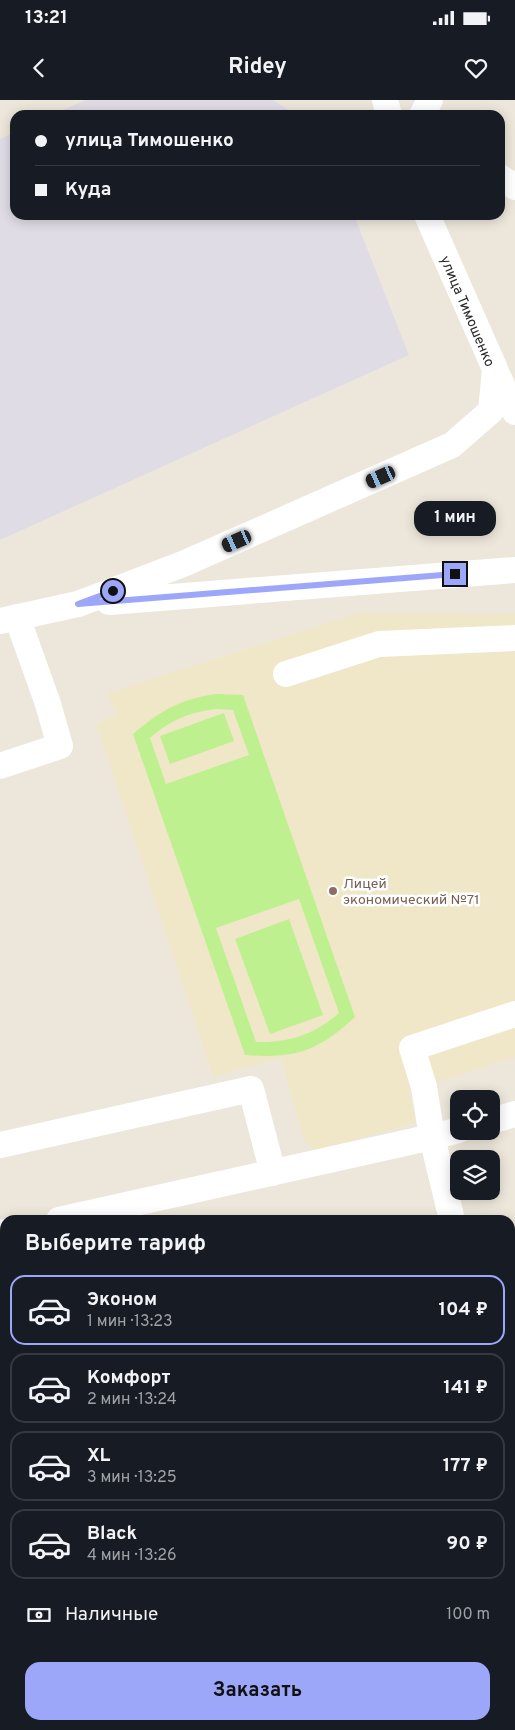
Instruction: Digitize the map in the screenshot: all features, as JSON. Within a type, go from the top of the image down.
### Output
[{"type":"street","name":"улица Тимошенко","points":[[8,619],[78,604],[183,564],[452,445],[491,411],[495,369],[429,220]]},
{"type":"street","points":[[495,369],[515,412]]},
{"type":"street","points":[[78,604],[515,570]]},
{"type":"street","points":[[0,766],[60,746],[48,704],[8,619]]},
{"type":"street","points":[[286,674],[379,644],[515,638]]},
{"type":"street","points":[[451,1215],[432,1137],[424,1087],[412,1048],[515,1014]]},
{"type":"street","points":[[0,1145],[251,1089],[273,1173]]},
{"type":"street","points":[[500,1118],[515,1114]]},
{"type":"street","points":[[82,1215],[450,1132]]},
{"type":"shaded area","points":[[85,100],[273,100],[288,110],[63,110]]},
{"type":"shaded area","points":[[10,134],[10,220],[356,220],[409,355],[0,540],[0,139]]},
{"type":"shaded area","name":"Лицей экономический №71","points":[[360,613],[515,614],[515,1057],[408,1092],[417,1122],[316,1151],[304,1141],[281,1058],[213,1077],[96,724],[117,715],[107,693]]},
{"type":"green space","points":[[216,694],[243,695],[355,1017],[329,1038],[317,1045],[292,1054],[278,1056],[245,1055],[133,734],[171,707],[203,696]],"holes":[[[217,709],[233,710],[249,755],[166,784],[150,738],[165,726],[181,718],[198,712]],[[299,899],[339,1013],[320,1027],[300,1036],[279,1041],[256,1042],[216,928]]]},
{"type":"green space","points":[[224,713],[234,741],[170,764],[160,736]]},
{"type":"green space","points":[[289,919],[323,1015],[270,1034],[235,939]]},
{"type":"place","name":"Лицей экономический №71","points":[[333,891]]},
{"type":"route","points":[[113,591],[78,604],[455,574]]}]
